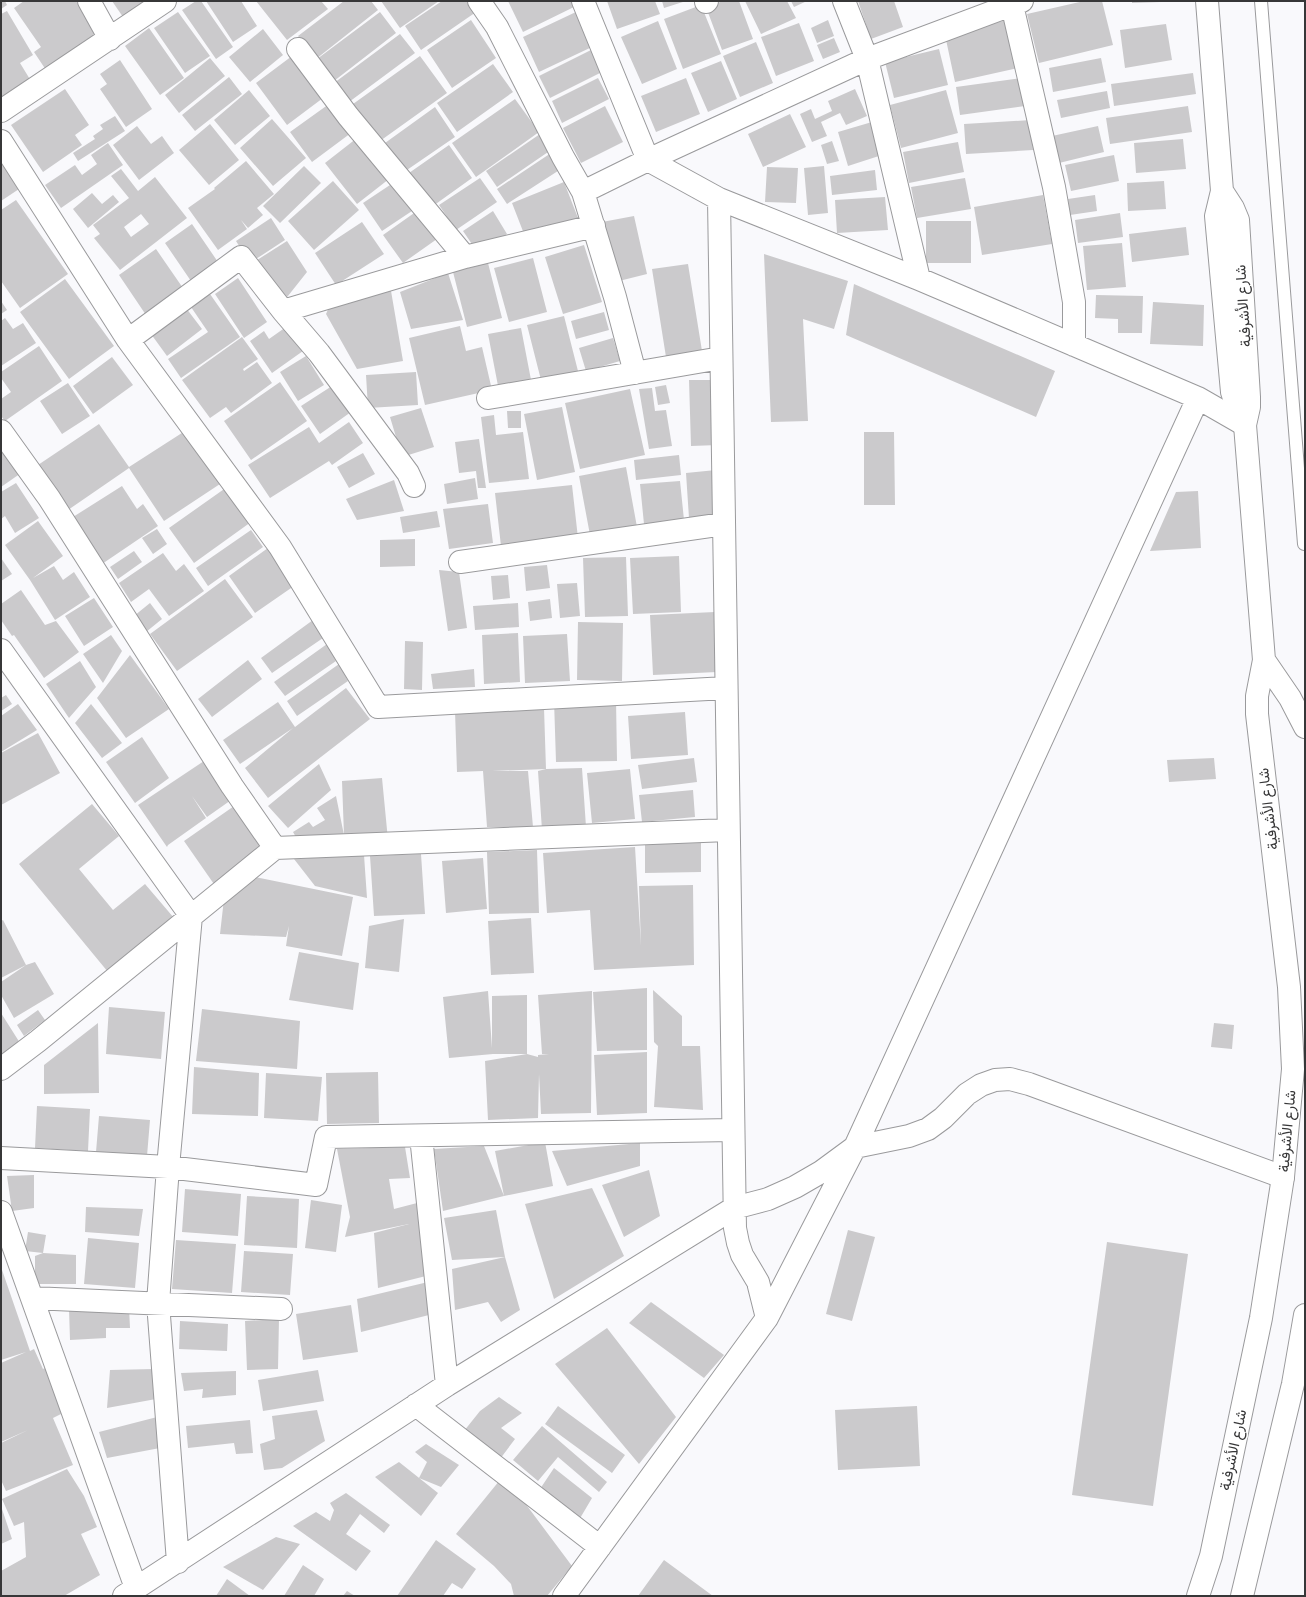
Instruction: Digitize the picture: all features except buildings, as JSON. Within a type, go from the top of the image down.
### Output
[{"type":"street","points":[[89,1],[110,39]]},
{"type":"street","points":[[1,111],[166,1]]},
{"type":"street","points":[[479,1],[497,27],[563,157],[583,192],[615,297],[635,373]]},
{"type":"street","points":[[582,1],[648,160],[719,199],[919,279],[1198,398],[1244,425]]},
{"type":"street","points":[[844,1],[867,59],[919,279]]},
{"type":"street","name":"شارع الأشرفية","points":[[1198,1596],[1211,1556],[1261,1318],[1299,1067],[1288,987],[1257,714],[1257,696],[1264,660],[1244,425],[1232,392],[1216,216],[1222,191],[1207,1]]},
{"type":"street","points":[[583,192],[648,160],[867,59],[1017,3],[1054,187],[1074,302],[1074,345]]},
{"type":"street","points":[[298,48],[348,116],[465,257]]},
{"type":"street","points":[[1,141],[128,340],[280,547],[378,707],[726,688]]},
{"type":"street","points":[[719,199],[734,1208],[735,1228],[738,1243],[742,1255],[758,1282],[767,1318]]},
{"type":"street","points":[[283,311],[465,257],[594,226]]},
{"type":"street","points":[[128,340],[241,257],[283,311],[319,353],[408,473],[414,486]]},
{"type":"street","points":[[488,398],[721,358]]},
{"type":"street","points":[[564,1596],[767,1318],[855,1147],[1198,398]]},
{"type":"street","points":[[1,431],[49,498],[228,779],[275,848]]},
{"type":"street","points":[[460,562],[724,524]]},
{"type":"street","points":[[1,650],[191,916],[168,1166],[158,1303],[178,1562]]},
{"type":"street","name":"شارع الأشرفية","points":[[1264,660],[1290,698],[1305,727]]},
{"type":"street","points":[[1,1069],[38,1041],[275,848],[728,830]]},
{"type":"street","points":[[1,1212],[32,1298],[130,1592],[447,1385],[734,1208],[768,1198],[794,1187],[821,1172],[855,1147],[909,1136],[928,1128],[943,1118],[967,1094],[981,1085],[995,1080],[1010,1079],[1029,1084],[1283,1177]]},
{"type":"street","points":[[1,1158],[168,1166],[316,1185],[326,1137],[733,1130]]},
{"type":"street","points":[[421,1136],[447,1385]]},
{"type":"street","points":[[32,1298],[281,1309]]},
{"type":"street","points":[[1242,1596],[1292,1384],[1305,1314]]},
{"type":"street","points":[[416,1406],[600,1547]]},
{"type":"lane","points":[[1261,1],[1304,544]]}]
